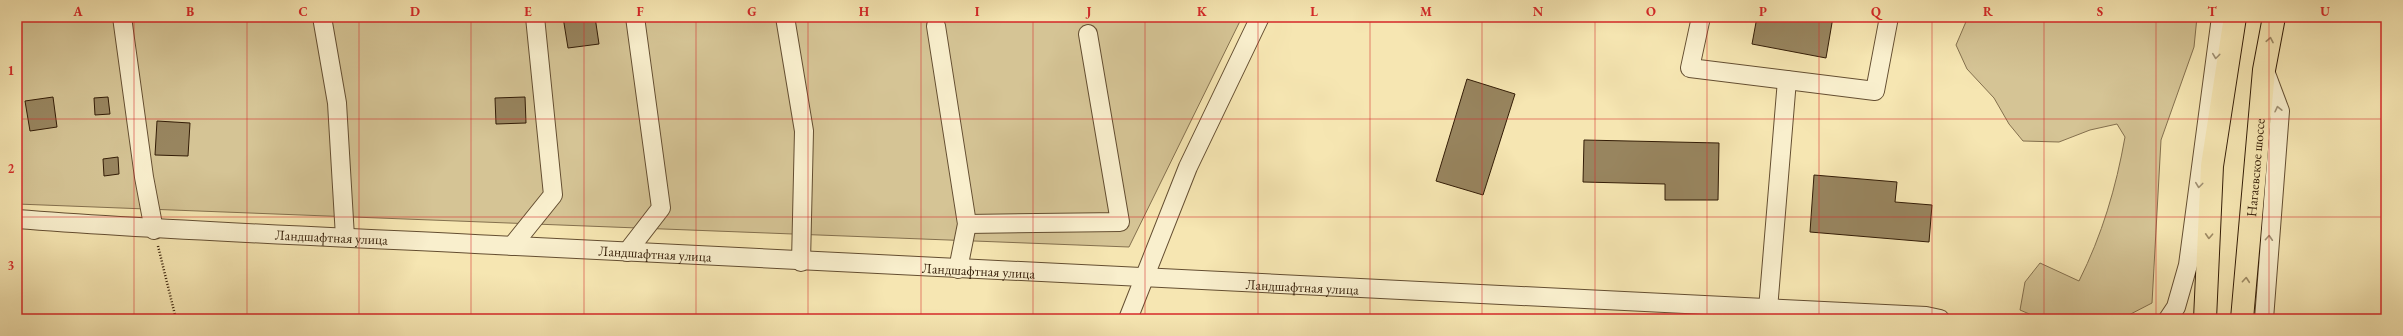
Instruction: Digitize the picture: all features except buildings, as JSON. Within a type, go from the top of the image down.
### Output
[{"type":"main road","points":[[2205,319],[2212,166],[2235,17]]},
{"type":"main road","name":"Нагаевское шоссе","points":[[2242,319],[2264,70],[2274,17]]},
{"type":"street","points":[[122,17],[144,177],[154,230]]},
{"type":"street","points":[[322,17],[337,104],[345,237]]},
{"type":"street","points":[[512,246],[553,195],[535,17]]},
{"type":"street","points":[[628,252],[661,208],[635,17]]},
{"type":"street","points":[[786,17],[804,131],[800,262]]},
{"type":"street","points":[[1128,319],[1142,280],[1188,168],[1260,17]]},
{"type":"street","points":[[1701,17],[1690,68],[1875,91],[1889,17]]},
{"type":"street","points":[[2168,319],[2176,307],[2188,265],[2221,17]]},
{"type":"street","points":[[936,26],[967,224],[958,269]]},
{"type":"street","points":[[967,224],[1120,222],[1088,34]]},
{"type":"street","points":[[2264,70],[2280,112],[2264,319]]},
{"type":"street","points":[[1768,309],[1787,80]]},
{"type":"street","name":"Ландшафтная улица","points":[[17,219],[154,230],[345,237],[1142,280],[1931,318]]},
{"type":"path","points":[[154,230],[176,319]]},
{"type":"shaded area","points":[[17,17],[1242,17],[1129,247],[17,204]]},
{"type":"shaded area","points":[[1968,17],[2197,17],[2194,47],[2161,140],[2152,303],[2121,319],[2041,319],[2020,310],[2025,282],[2040,263],[2079,281],[2095,246],[2113,193],[2125,137],[2117,124],[2090,130],[2059,142],[2023,141],[2009,124],[1994,98],[1967,69],[1956,45]]}]
